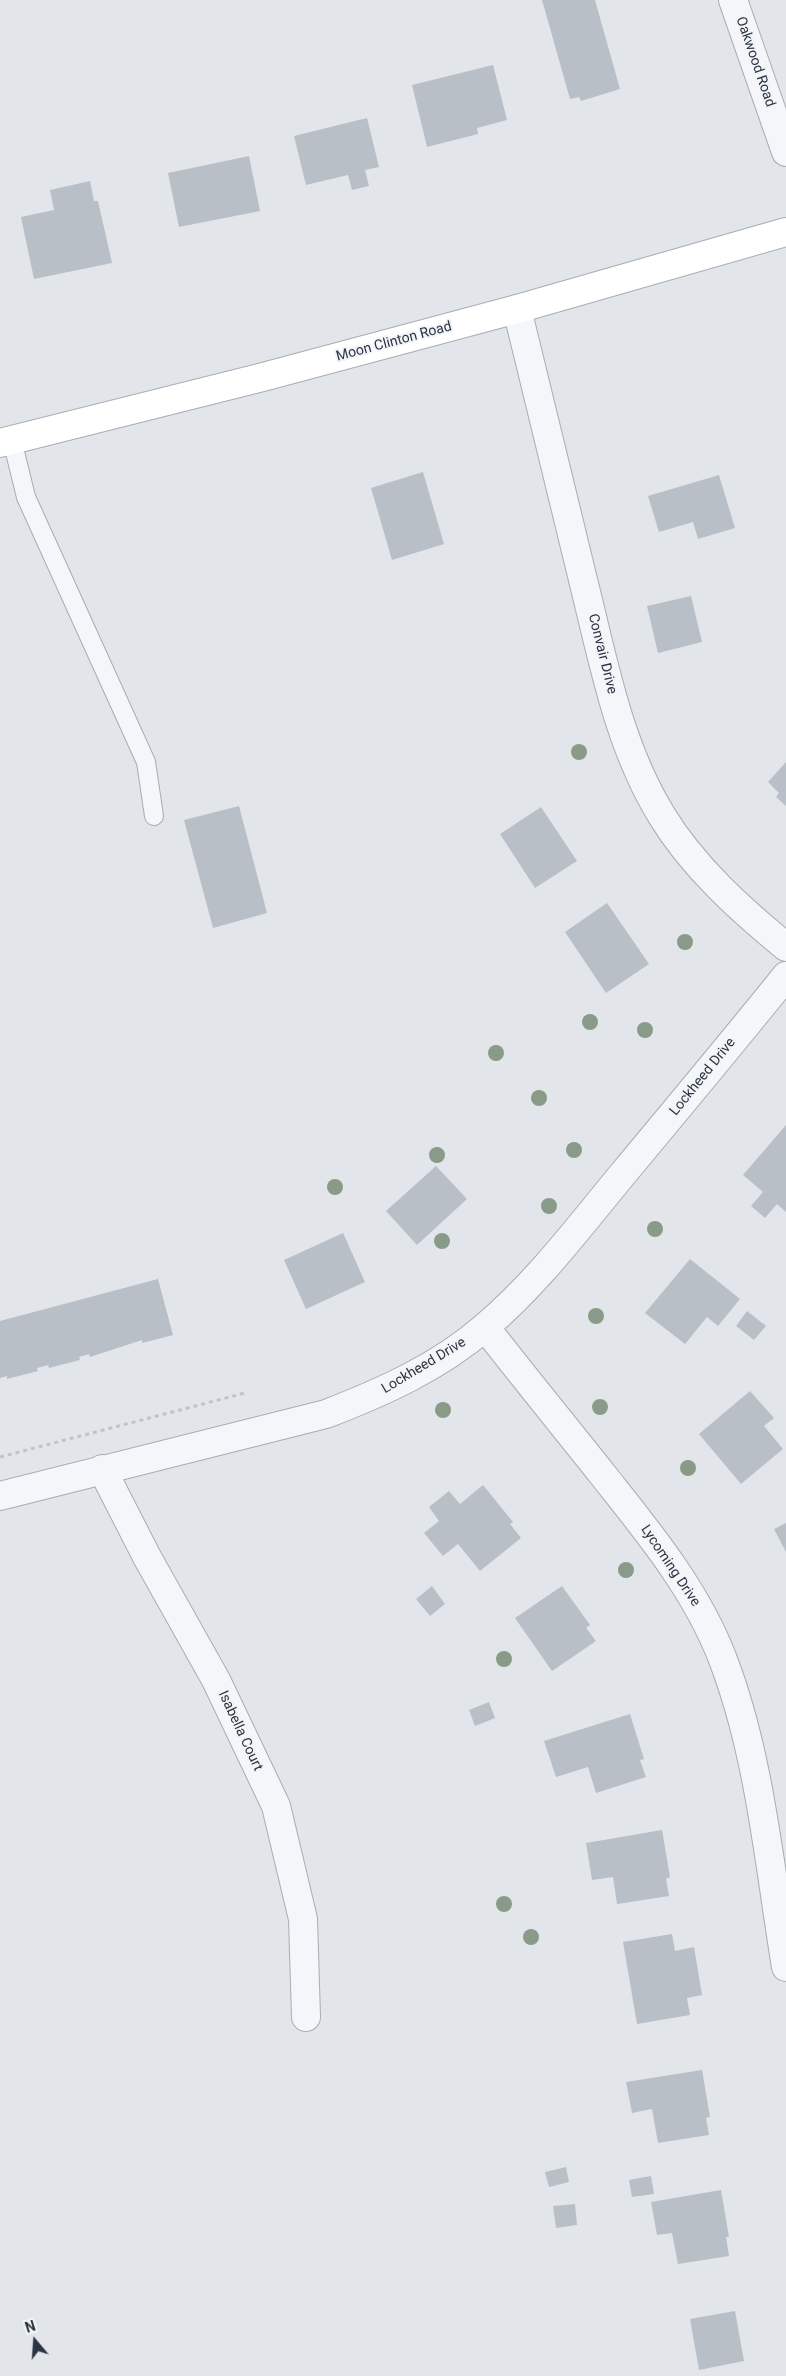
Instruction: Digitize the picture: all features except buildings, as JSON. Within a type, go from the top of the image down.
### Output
[{"type":"street","name":"Oakwood Road","points":[[733,0],[786,152]]},
{"type":"street","name":"Moon Clinton Road","points":[[6,442],[263,377],[517,309],[786,232]]},
{"type":"street","name":"Convair Drive","points":[[517,309],[606,675],[632,759],[663,818],[688,850],[722,889],[786,947]]},
{"type":"street","name":"Lockheed Drive","points":[[0,1496],[326,1414],[407,1380],[447,1356],[485,1327],[529,1284],[585,1220],[786,976]]},
{"type":"street","name":"Lycoming Drive","points":[[485,1327],[651,1536],[679,1574],[702,1613],[722,1658],[750,1754],[786,1967]]},
{"type":"street","name":"Isabella Court","points":[[102,1469],[146,1557],[216,1680],[276,1806],[303,1919],[306,2017]]},
{"type":"lane","points":[[6,442],[26,498],[146,762],[154,816]]},
{"type":"path","points":[[0,1457],[245,1393]]}]
